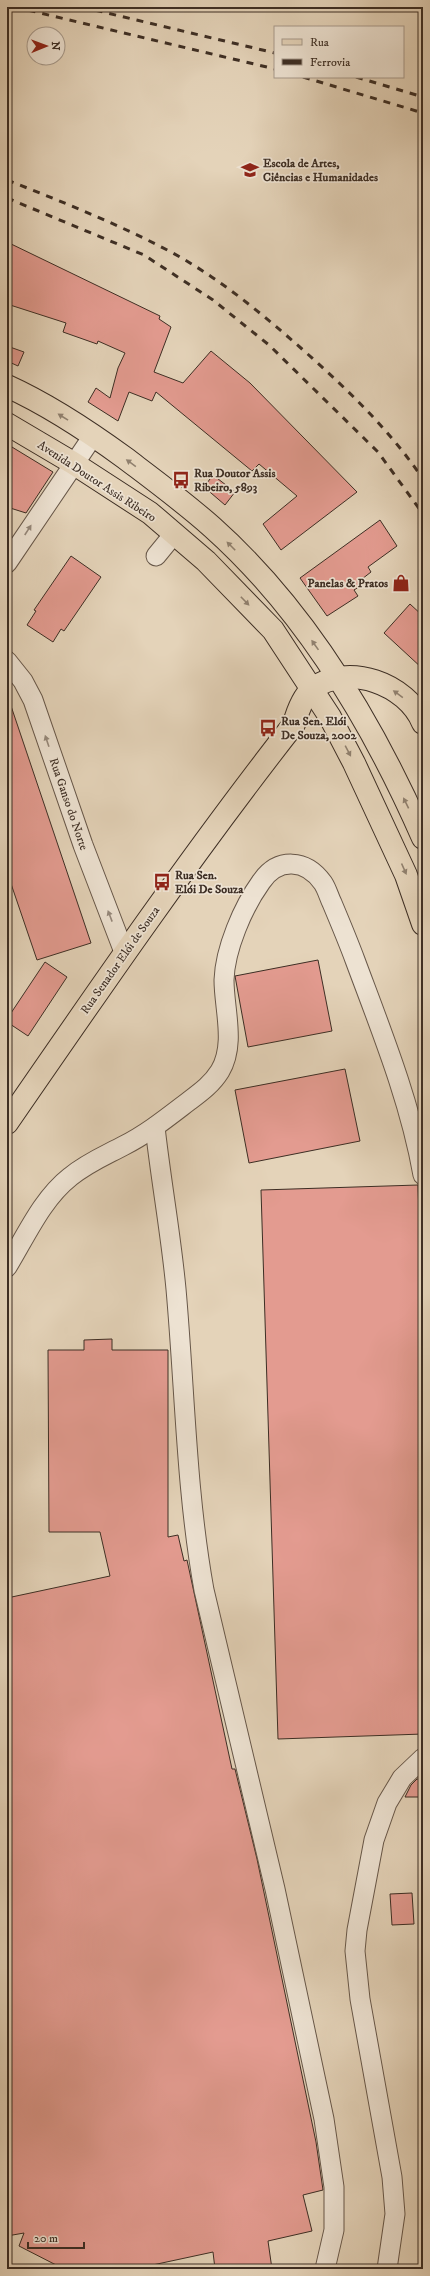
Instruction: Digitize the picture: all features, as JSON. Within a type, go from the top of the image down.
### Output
[{"type":"main road","points":[[7,386],[34,398],[93,436],[144,473],[211,527],[232,547],[302,626],[337,677],[366,726],[423,838]]},
{"type":"main road","name":"Avenida Doutor Assis Ribeiro","points":[[7,424],[73,463],[150,513],[206,561],[273,630],[330,717],[382,821],[419,904],[423,924]]},
{"type":"main road","points":[[337,677],[366,678],[382,684],[401,695],[420,716],[423,723]]},
{"type":"main road","name":"Rua Senador Elói de Souza","points":[[7,1123],[124,952],[222,816],[294,724],[299,709],[312,690],[337,677]]},
{"type":"main road","points":[[294,724],[330,717]]},
{"type":"street","points":[[7,563],[73,463],[93,436]]},
{"type":"street","points":[[156,556],[174,534]]},
{"type":"street","name":"Rua Ganso do Norte","points":[[7,661],[23,681],[33,700],[83,845],[124,952]]},
{"type":"street","points":[[7,1267],[52,1193],[69,1177],[92,1160],[123,1146],[155,1127],[211,1084],[221,1070],[226,1056],[228,1039],[224,977],[229,947],[261,882],[271,870],[282,864],[294,864],[307,868],[322,883],[343,929],[407,1106],[423,1175]]},
{"type":"street","points":[[155,1127],[176,1287],[188,1473],[196,1542],[204,1590],[281,1920],[324,2119],[333,2180],[334,2230],[325,2269]]},
{"type":"street","points":[[387,2269],[395,2214],[392,2177],[360,2000],[355,1951],[357,1930],[374,1840],[388,1803],[402,1778],[423,1758]]},
{"type":"building","points":[[7,242],[160,316],[159,319],[171,327],[154,372],[183,383],[211,351],[250,383],[357,492],[281,550],[263,524],[297,496],[259,464],[252,471],[156,392],[152,401],[129,392],[118,421],[88,402],[96,388],[110,398],[118,368],[125,353],[98,341],[97,344],[63,332],[66,323],[7,304]]},
{"type":"building","points":[[7,346],[24,352],[18,366],[7,361]]},
{"type":"building","points":[[7,444],[53,472],[26,513],[7,507]]},
{"type":"building","points":[[213,475],[235,492],[225,505],[204,487]]},
{"type":"building","points":[[380,520],[397,546],[368,567],[371,572],[362,579],[365,583],[354,590],[358,596],[327,616],[300,578]]},
{"type":"building","points":[[71,556],[101,577],[64,631],[61,629],[53,642],[27,625],[36,611],[34,610]]},
{"type":"building","points":[[410,604],[423,616],[423,669],[384,633]]},
{"type":"building","points":[[7,703],[10,703],[91,943],[37,960],[7,872]]},
{"type":"building","points":[[318,960],[332,1031],[248,1047],[235,976]]},
{"type":"building","points":[[45,962],[67,977],[28,1036],[7,1022],[7,1019]]},
{"type":"building","points":[[345,1069],[360,1141],[249,1163],[235,1090]]},
{"type":"building","points":[[418,1185],[423,1336],[423,1734],[278,1739],[261,1190]]},
{"type":"building","points":[[112,1339],[112,1350],[168,1350],[168,1537],[178,1535],[184,1561],[187,1560],[232,1769],[235,1769],[257,1859],[316,2142],[323,2190],[303,2195],[312,2231],[268,2241],[272,2269],[215,2269],[213,2252],[134,2269],[61,2269],[60,2267],[19,2246],[24,2233],[7,2236],[7,1598],[110,1576],[100,1532],[49,1532],[48,1350],[84,1350],[84,1340]]},
{"type":"building","points":[[417,1779],[423,1779],[423,1797],[405,1797],[411,1785]]},
{"type":"building","points":[[412,1893],[414,1924],[392,1925],[390,1894]]},
{"type":"railway","points":[[15,7],[274,69]]},
{"type":"railway","points":[[82,7],[274,53]]},
{"type":"railway","points":[[306,78],[423,113]]},
{"type":"railway","points":[[359,78],[423,97]]},
{"type":"railway","points":[[7,180],[131,232],[189,262],[223,285],[287,336],[367,410],[396,443],[423,479]]},
{"type":"railway","points":[[7,198],[144,255],[213,300],[269,345],[378,452],[423,514]]},
{"type":"place","name":"Escola de Artes, Ciências e Humanidades","points":[[250,170]]},
{"type":"place","name":"Rua Doutor Assis Ribeiro, 5893","points":[[181,480]]},
{"type":"place","name":"Panelas & Pratos","points":[[401,583]]},
{"type":"place","name":"Rua Sen. Elói De Souza, 2002","points":[[268,728]]},
{"type":"place","name":"Rua Sen. Elói De Souza","points":[[162,882]]}]
